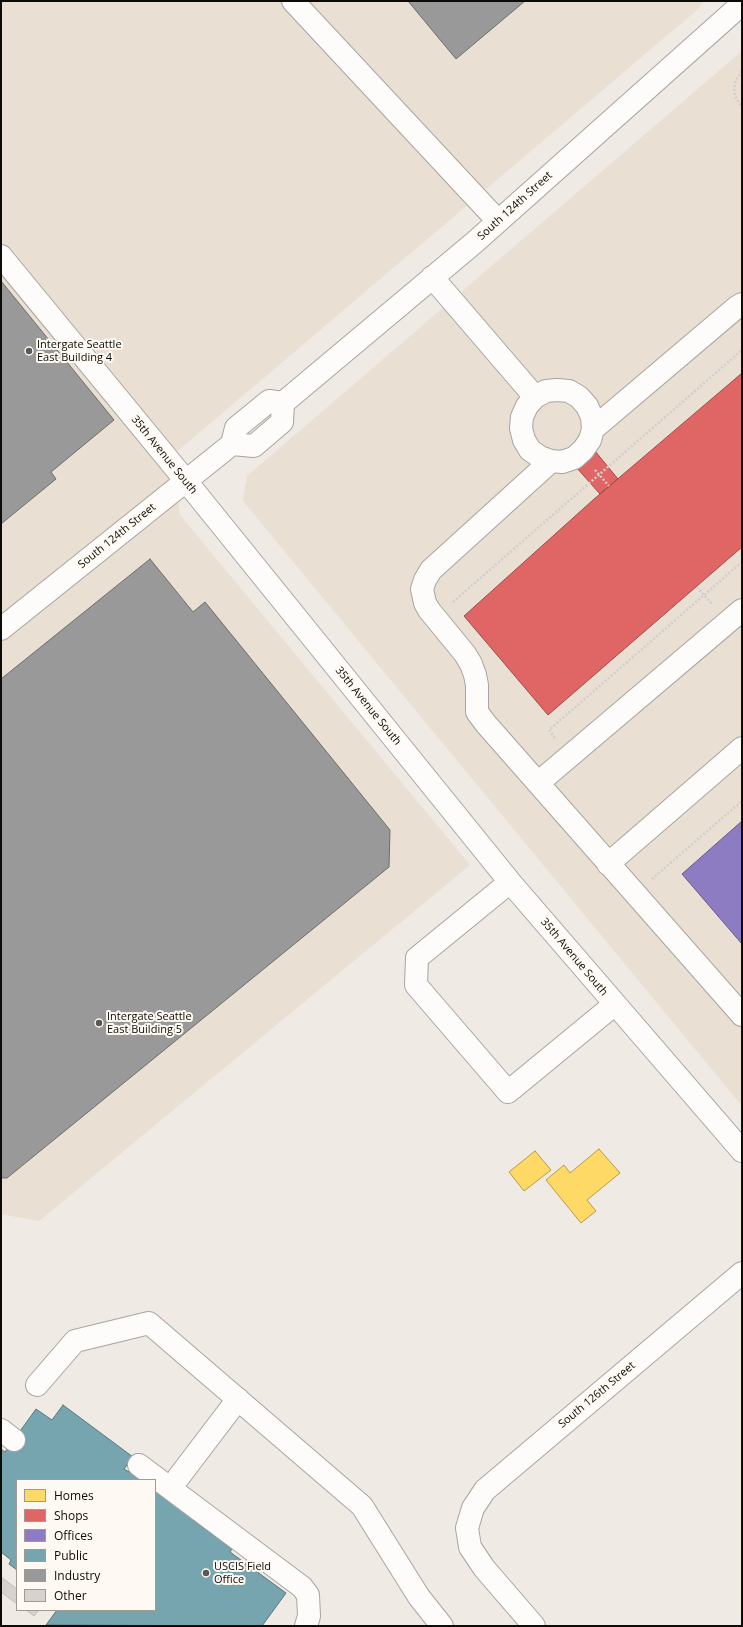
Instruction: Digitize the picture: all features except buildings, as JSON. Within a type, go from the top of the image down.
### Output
[{"type":"street","points":[[293,1],[498,221]]},
{"type":"street","name":"South 124th Street","points":[[1,629],[232,444],[236,428],[268,401],[283,403],[498,221],[742,4]]},
{"type":"street","name":"35th Avenue South","points":[[1,256],[186,481],[510,882],[742,1151]]},
{"type":"street","points":[[432,277],[535,397]]},
{"type":"street","points":[[593,429],[742,304]]},
{"type":"street","points":[[546,391],[569,391],[587,406],[592,417],[593,429],[590,440],[583,450],[574,458],[562,462],[551,461],[540,457],[530,450],[524,440],[521,428],[522,417],[527,406],[535,397],[546,391]]},
{"type":"street","points":[[551,461],[432,570],[424,580],[422,596],[428,610],[465,654],[471,664],[476,680],[477,712],[486,724],[742,1016]]},
{"type":"street","points":[[538,783],[742,610]]},
{"type":"street","points":[[608,864],[742,748]]},
{"type":"street","points":[[510,882],[417,958],[416,985],[508,1092],[615,1004]]},
{"type":"street","name":"South 126th Street","points":[[534,1626],[484,1568],[473,1552],[470,1546],[468,1528],[473,1508],[485,1490],[742,1273]]},
{"type":"street","points":[[37,1385],[75,1341],[149,1322],[362,1506],[418,1597],[442,1626]]},
{"type":"street","points":[[178,1478],[238,1399]]},
{"type":"street","points":[[139,1465],[302,1587],[308,1595],[309,1616],[306,1626]]},
{"type":"path","points":[[742,71],[736,80],[734,88],[735,96],[742,108]]},
{"type":"path","points":[[451,604],[742,350]]},
{"type":"path","points":[[594,469],[609,486]]},
{"type":"path","points":[[559,743],[549,730],[742,562]]},
{"type":"path","points":[[697,587],[714,606]]},
{"type":"path","points":[[647,884],[742,801]]},
{"type":"shaded area","points":[[1,1],[704,1],[697,10],[173,455],[180,515],[470,865],[39,1221],[1,1214]]},
{"type":"shaded area","points":[[742,51],[742,1106],[243,501],[247,476]]},
{"type":"place","name":"Intergate Seattle East Building 4","points":[[29,351]]},
{"type":"place","name":"Intergate Seattle East Building 5","points":[[99,1023]]},
{"type":"place","name":"USCIS Field Office","points":[[206,1573]]}]
